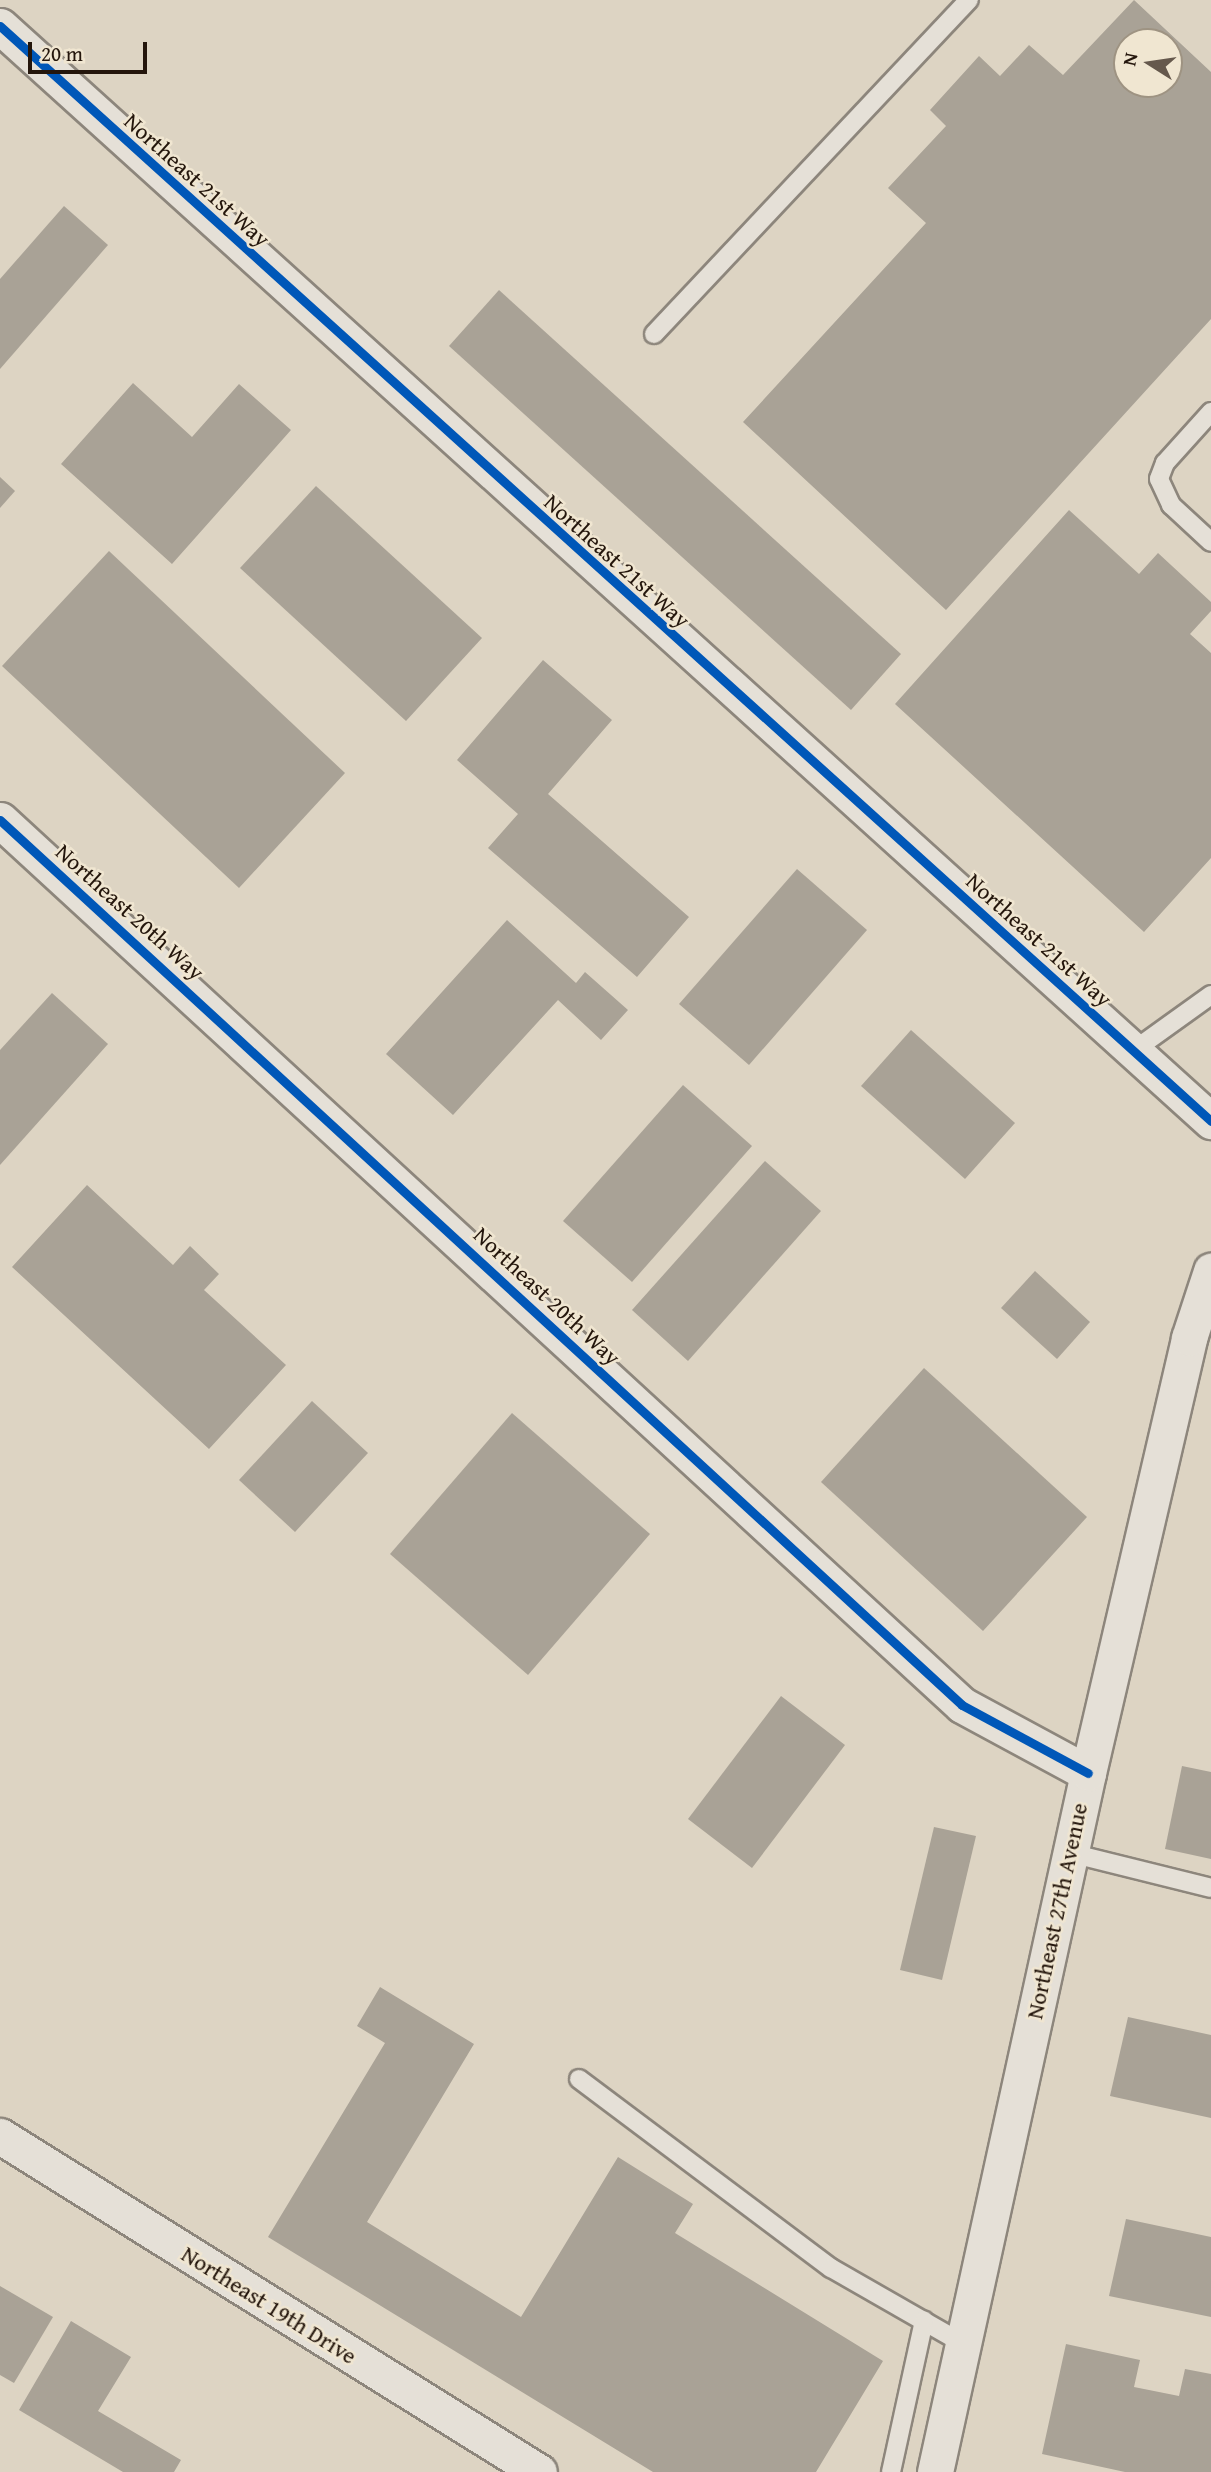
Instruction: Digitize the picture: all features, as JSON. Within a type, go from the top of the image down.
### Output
[{"type":"street","name":"Northeast 21st Way","points":[[0,26],[1211,1121]]},
{"type":"street","name":"Northeast 20th Way","points":[[0,820],[962,1705],[1088,1773]]},
{"type":"street","name":"Northeast 27th Avenue","points":[[935,2472],[1088,1773],[1189,1338],[1211,1270]]},
{"type":"street","name":"Northeast 19th Drive","points":[[0,2136],[539,2472]]},
{"type":"lane","points":[[654,334],[969,0]]},
{"type":"lane","points":[[1211,412],[1165,463],[1159,479],[1171,505],[1211,542]]},
{"type":"lane","points":[[1133,1051],[1211,995]]},
{"type":"lane","points":[[1070,1853],[1211,1888]]},
{"type":"lane","points":[[579,2079],[831,2268],[962,2343]]},
{"type":"lane","points":[[891,2472],[924,2321]]},
{"type":"building","points":[[1134,0],[1164,28],[1113,28],[1113,98],[1183,98],[1183,46],[1211,72],[1211,319],[946,610],[743,422],[926,223],[888,188],[946,126],[930,110],[979,56],[1000,76],[1029,45],[1063,75]]},
{"type":"building","points":[[64,206],[108,245],[0,369],[0,279]]},
{"type":"building","points":[[499,290],[901,654],[851,710],[449,346]]},
{"type":"building","points":[[133,383],[192,437],[239,384],[291,430],[172,564],[61,464]]},
{"type":"building","points":[[0,477],[15,491],[0,508]]},
{"type":"building","points":[[316,486],[482,638],[406,721],[240,568]]},
{"type":"building","points":[[1069,510],[1139,574],[1158,553],[1211,602],[1211,611],[1190,634],[1211,653],[1211,858],[1144,932],[895,704]]},
{"type":"building","points":[[109,551],[345,773],[239,888],[2,666]]},
{"type":"building","points":[[543,660],[612,720],[548,794],[689,917],[637,977],[488,848],[518,814],[457,760]]},
{"type":"building","points":[[797,869],[867,930],[749,1065],[679,1004]]},
{"type":"building","points":[[507,920],[576,983],[585,972],[628,1010],[601,1040],[558,1000],[453,1115],[386,1054]]},
{"type":"building","points":[[52,993],[108,1044],[0,1165],[0,1050]]},
{"type":"building","points":[[911,1030],[1015,1123],[965,1179],[861,1086]]},
{"type":"building","points":[[683,1085],[752,1146],[632,1282],[563,1221]]},
{"type":"building","points":[[765,1161],[821,1211],[688,1361],[632,1310]]},
{"type":"building","points":[[87,1185],[173,1265],[190,1246],[219,1274],[204,1290],[286,1365],[209,1449],[12,1267]]},
{"type":"building","points":[[1035,1271],[1090,1322],[1057,1359],[1001,1308]]},
{"type":"building","points":[[924,1368],[1087,1517],[983,1631],[821,1482]]},
{"type":"building","points":[[312,1401],[368,1453],[295,1532],[239,1480]]},
{"type":"building","points":[[512,1413],[650,1534],[528,1675],[390,1554]]},
{"type":"building","points":[[781,1696],[845,1745],[752,1868],[688,1819]]},
{"type":"building","points":[[1182,1766],[1211,1772],[1211,1859],[1165,1849]]},
{"type":"building","points":[[934,1827],[976,1836],[942,1980],[900,1970]]},
{"type":"building","points":[[380,1987],[474,2044],[367,2222],[521,2317],[618,2157],[693,2204],[675,2233],[883,2361],[816,2472],[653,2472],[268,2237],[385,2043],[357,2026]]},
{"type":"building","points":[[1128,2017],[1211,2035],[1211,2118],[1110,2096]]},
{"type":"building","points":[[1126,2219],[1211,2237],[1211,2317],[1109,2296]]},
{"type":"building","points":[[0,2286],[53,2317],[14,2383],[0,2375]]},
{"type":"building","points":[[71,2321],[131,2357],[98,2411],[181,2460],[174,2472],[123,2472],[19,2410]]},
{"type":"building","points":[[1066,2344],[1140,2360],[1134,2387],[1179,2396],[1185,2369],[1211,2374],[1211,2472],[1125,2472],[1042,2454]]},
{"type":"cycle path","points":[[0,26],[1211,1121]]},
{"type":"cycle path","points":[[0,820],[962,1705],[1088,1773]]}]
